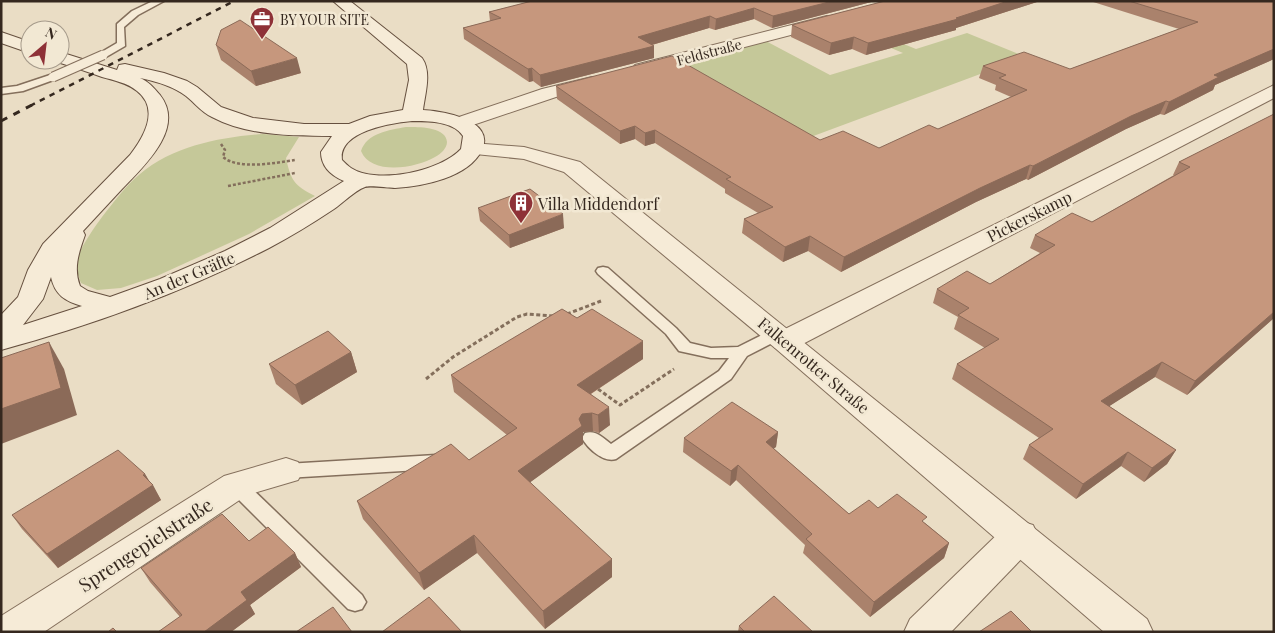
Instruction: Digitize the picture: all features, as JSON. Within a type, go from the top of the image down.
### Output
[{"type":"main road","points":[[340,1],[416,62],[418,80],[412,115]]},
{"type":"main road","name":"Feldstraße","points":[[624,74],[845,16]]},
{"type":"main road","points":[[1,37],[20,44]]},
{"type":"main road","points":[[70,59],[121,68],[172,81],[196,94],[206,105],[227,117],[261,125],[315,131],[351,130]]},
{"type":"main road","points":[[1,332],[30,299],[41,270],[52,249],[138,160],[156,131],[158,105],[144,88],[130,80],[70,59]]},
{"type":"main road","points":[[460,124],[549,93],[605,78]]},
{"type":"main road","name":"Pickerskamp","points":[[781,338],[1274,91]]},
{"type":"main road","points":[[412,115],[439,117],[460,124],[470,131],[474,140],[472,150],[463,160],[449,169],[429,176],[383,182],[362,179],[344,173],[333,163],[331,152],[337,141],[351,130],[369,122],[412,115]]},
{"type":"main road","name":"Falkenrotter Straße","points":[[472,150],[524,153],[572,167],[1020,536],[1133,632]]},
{"type":"main road","name":"An der Gräfte","points":[[1,341],[113,306],[218,264],[288,228],[362,179]]},
{"type":"main road","points":[[77,223],[62,263],[63,277],[68,290],[79,297],[113,306]]},
{"type":"main road","name":"Sprengepielstraße","points":[[10,632],[236,486],[286,471]]},
{"type":"main road","points":[[924,632],[1020,536]]},
{"type":"lane","points":[[1,91],[18,89],[54,77],[122,44],[120,26],[135,13],[160,1]]},
{"type":"lane","points":[[603,271],[671,331],[685,348],[711,353],[741,352],[781,338]]},
{"type":"lane","points":[[591,438],[610,454],[725,375],[741,352]]},
{"type":"lane","points":[[286,471],[436,462]]},
{"type":"lane","points":[[236,486],[355,602]]},
{"type":"path","points":[[228,186],[295,173],[294,154],[299,145],[315,131]]},
{"type":"path","points":[[221,144],[225,150],[223,157],[230,163],[266,164],[295,160]]},
{"type":"path","points":[[426,379],[454,357],[517,317],[527,314],[562,316],[576,312],[626,290]]},
{"type":"path","points":[[598,389],[620,405],[682,364],[698,350]]},
{"type":"green space","points":[[849,22],[916,49],[967,33],[1026,57],[808,138],[668,63],[760,38],[830,75],[903,53],[836,25]]},
{"type":"green space","points":[[406,127],[436,130],[445,137],[446,146],[443,151],[427,161],[406,167],[384,167],[366,159],[361,151],[373,136]]},
{"type":"green space","points":[[263,134],[299,137],[286,158],[288,166],[294,182],[315,196],[249,234],[157,276],[121,288],[97,290],[81,283],[76,264],[83,246],[115,200],[140,174],[167,156],[182,150],[214,141]]},
{"type":"building","points":[[532,1],[833,1],[773,16],[754,8],[716,19],[710,16],[638,37],[654,46],[540,75],[532,68],[528,69],[463,28],[501,18],[489,12]]},
{"type":"building","points":[[885,1],[1008,1],[956,18],[958,19],[868,43],[854,37],[831,43],[792,25]]},
{"type":"building","points":[[1129,1],[1274,1],[1274,49],[1214,75],[1219,77],[1169,102],[1166,101],[1131,116],[1033,166],[1030,165],[980,188],[844,257],[810,236],[785,247],[744,219],[773,207],[726,179],[731,177],[655,130],[645,133],[635,126],[620,131],[556,86],[672,56],[820,140],[843,131],[879,148],[929,125],[938,129],[1027,90],[999,78],[1006,75],[983,66],[1024,52],[1070,69],[1198,22]]},
{"type":"building","points":[[240,20],[297,58],[251,71],[216,45],[221,30]]},
{"type":"building","points":[[1274,114],[1274,312],[1195,381],[1162,362],[1101,401],[1176,450],[1152,468],[1128,452],[1083,484],[1029,445],[1053,429],[957,364],[999,339],[958,315],[969,308],[937,289],[967,271],[990,284],[1055,245],[1035,235],[1072,213],[1092,222],[1190,167],[1179,162]]},
{"type":"building","points":[[530,189],[563,214],[509,235],[478,208]]},
{"type":"building","points":[[562,309],[577,318],[592,309],[643,341],[577,385],[609,407],[598,415],[592,413],[582,414],[579,419],[582,426],[518,471],[612,559],[543,611],[474,535],[419,573],[357,501],[451,444],[469,460],[517,428],[451,375]]},
{"type":"building","points":[[328,331],[351,352],[295,385],[269,364]]},
{"type":"building","points":[[49,342],[61,388],[1,409],[1,358]]},
{"type":"building","points":[[732,402],[778,432],[766,442],[849,514],[869,500],[878,508],[897,494],[927,517],[922,521],[949,543],[874,602],[806,539],[812,534],[738,465],[731,471],[684,438]]},
{"type":"building","points":[[118,450],[145,474],[143,475],[153,485],[47,554],[12,515]]},
{"type":"building","points":[[222,514],[249,541],[268,527],[295,553],[241,592],[247,600],[204,632],[158,632],[182,615],[141,568]]},
{"type":"building","points":[[774,596],[813,632],[745,632],[739,626]]},
{"type":"building","points":[[429,597],[462,632],[382,632]]},
{"type":"building","points":[[333,607],[352,632],[296,632]]},
{"type":"building","points":[[1011,611],[1032,632],[979,632]]},
{"type":"building","points":[[113,628],[117,632],[108,632]]},
{"type":"railway","points":[[30,106],[234,1]]},
{"type":"railway","points":[[1,121],[32,105]]},
{"type":"place","name":"BY YOUR SITE","points":[[262,40]]},
{"type":"place","name":"Villa Middendorf","points":[[521,224]]}]
